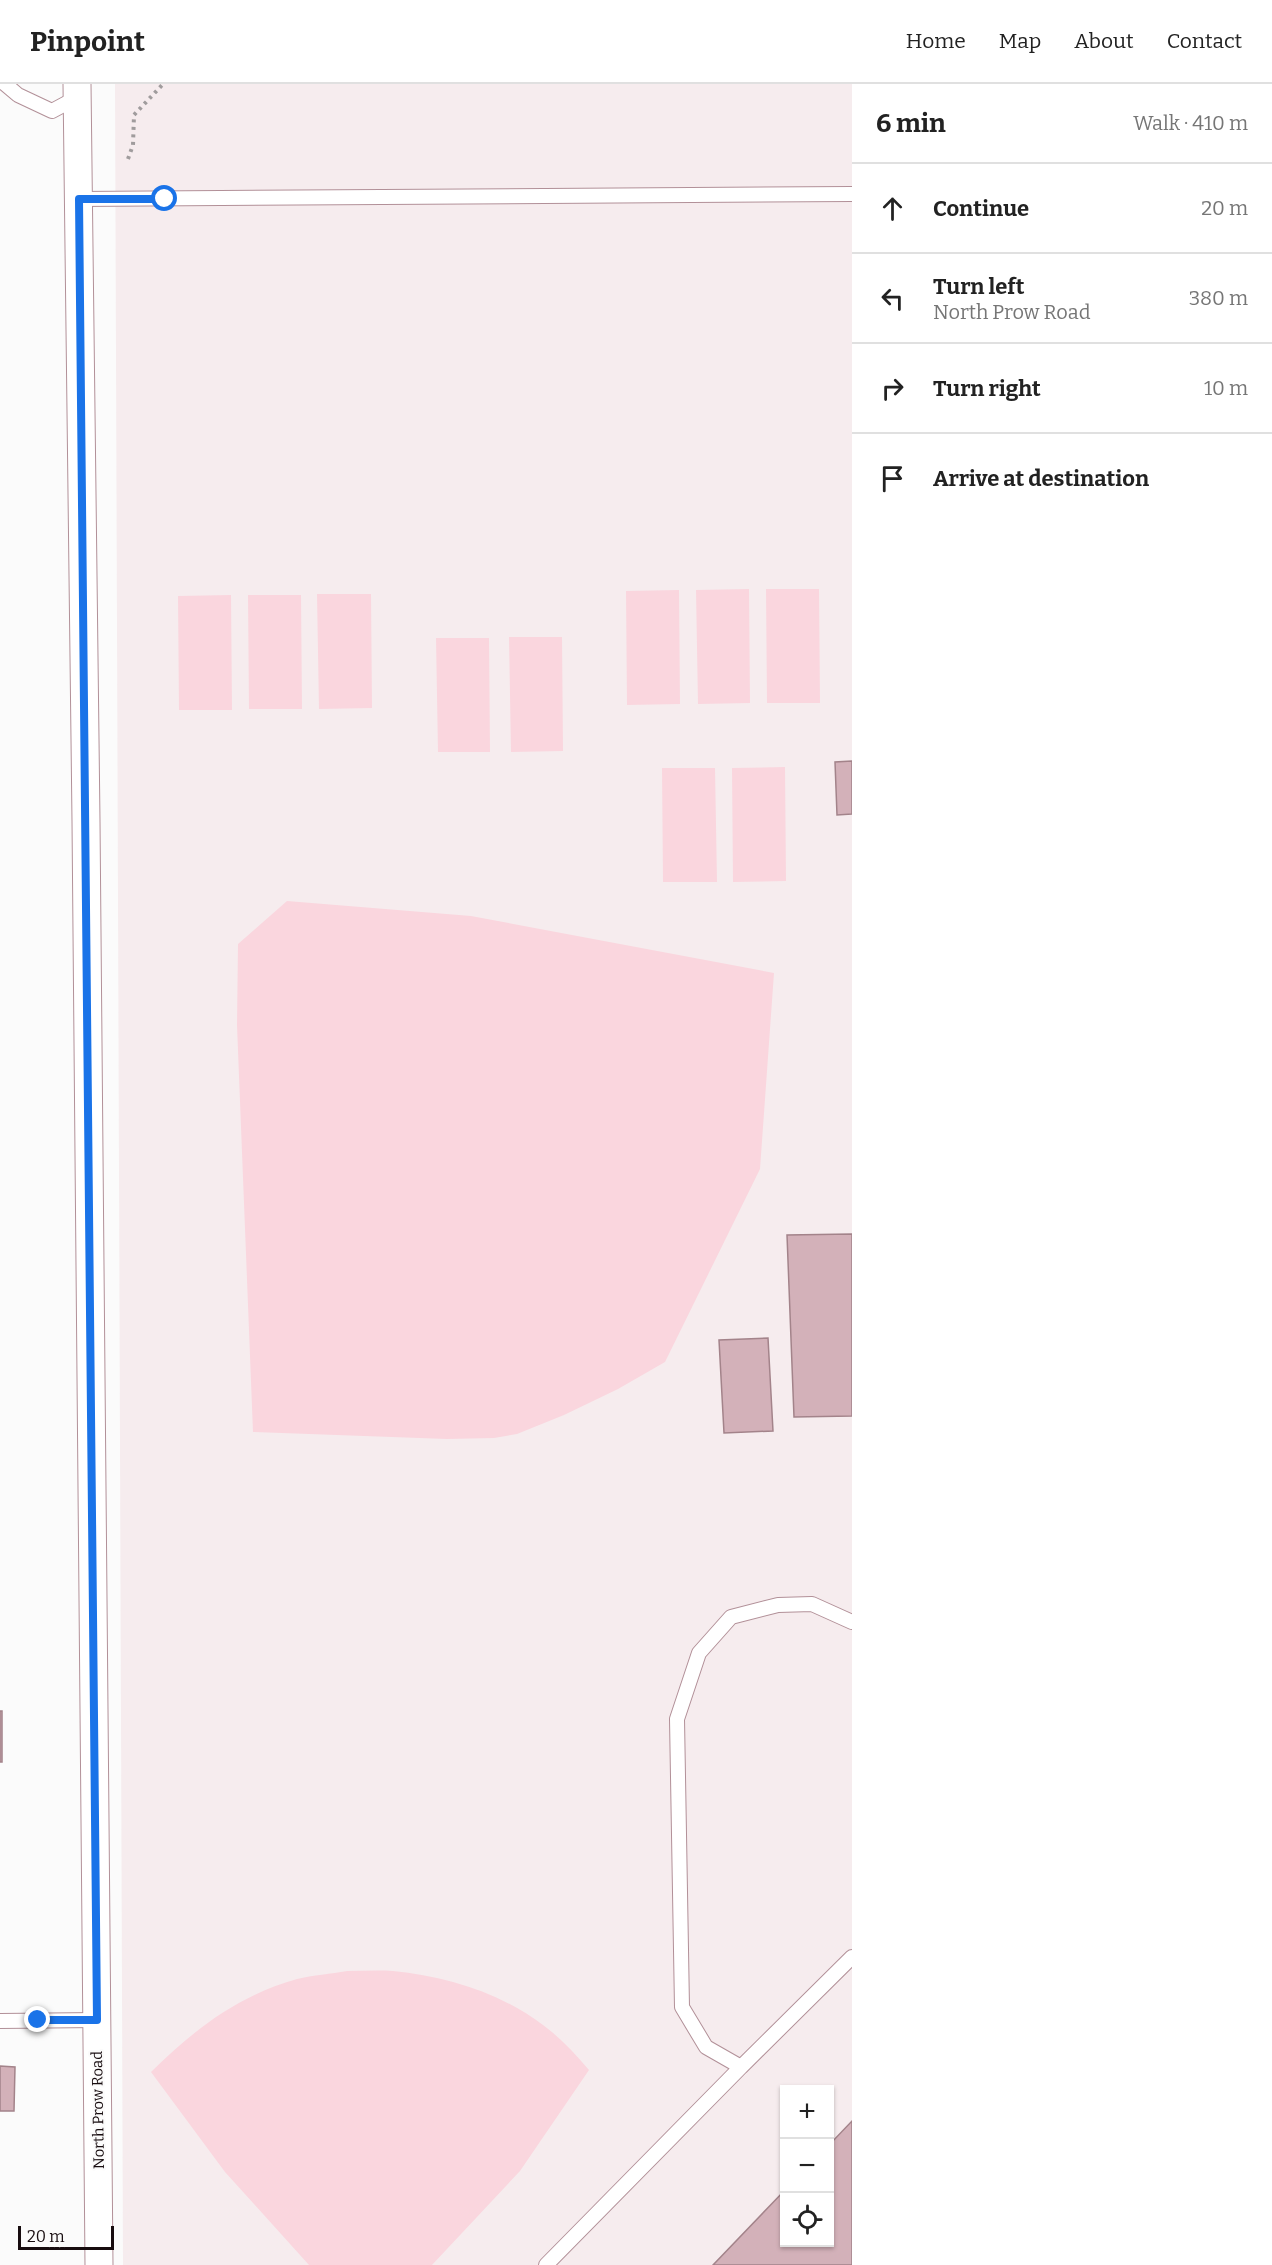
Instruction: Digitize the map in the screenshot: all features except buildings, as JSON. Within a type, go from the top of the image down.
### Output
[{"type":"street","name":"North Prow Road","points":[[77,91],[99,2265]]},
{"type":"lane","points":[[4,84],[18,95],[52,111],[77,91]]},
{"type":"lane","points":[[79,199],[852,194]]},
{"type":"lane","points":[[741,2067],[706,2047],[682,2007],[677,1719],[699,1653],[731,1617],[778,1605],[812,1604],[852,1622]]},
{"type":"lane","points":[[546,2265],[852,1957]]},
{"type":"lane","points":[[0,2021],[97,2020]]},
{"type":"path","points":[[128,159],[133,145],[134,115],[163,84]]},
{"type":"shaded area","points":[[115,84],[852,84],[852,2265],[123,2265]]},
{"type":"shaded area","points":[[749,589],[750,703],[698,704],[696,590]]},
{"type":"shaded area","points":[[766,589],[819,589],[820,703],[767,703]]},
{"type":"shaded area","points":[[679,590],[680,704],[627,705],[626,591]]},
{"type":"shaded area","points":[[317,594],[371,594],[372,708],[319,709]]},
{"type":"shaded area","points":[[231,595],[232,710],[179,710],[178,596]]},
{"type":"shaded area","points":[[248,595],[301,595],[302,709],[249,709]]},
{"type":"shaded area","points":[[509,637],[562,637],[563,751],[511,752]]},
{"type":"shaded area","points":[[436,638],[489,638],[490,752],[438,752]]},
{"type":"shaded area","points":[[785,767],[786,881],[733,882],[732,768]]},
{"type":"shaded area","points":[[662,768],[715,768],[717,882],[663,882]]},
{"type":"shaded area","points":[[287,901],[471,916],[774,973],[760,1169],[665,1362],[618,1389],[564,1415],[517,1434],[494,1438],[447,1439],[253,1432],[237,1025],[238,944]]},
{"type":"shaded area","points":[[347,1971],[413,1973],[453,1982],[491,1995],[527,2014],[550,2030],[589,2070],[520,2171],[432,2265],[309,2265],[225,2172],[151,2072],[201,2028],[255,1995],[297,1979]]},
{"type":"route","points":[[38,2020],[97,2020],[79,199],[165,199]]}]
